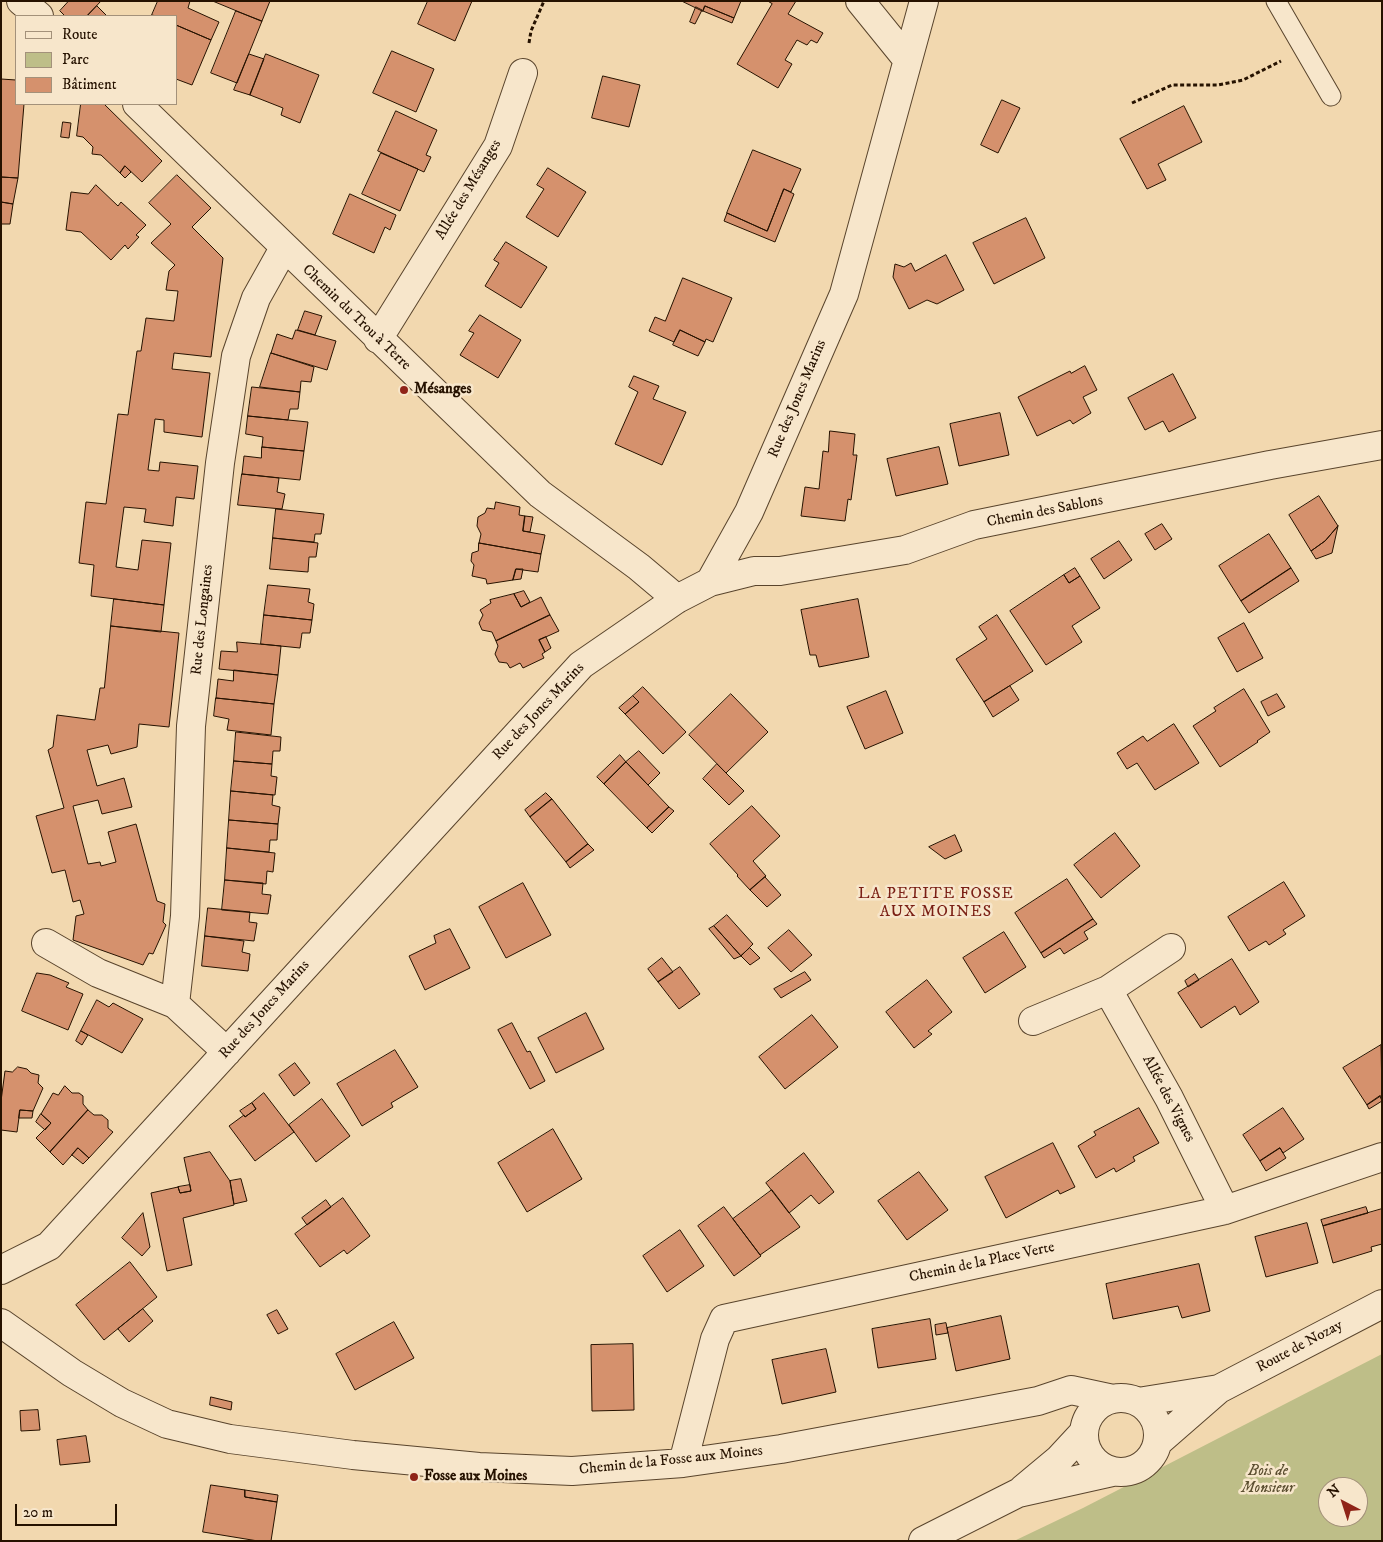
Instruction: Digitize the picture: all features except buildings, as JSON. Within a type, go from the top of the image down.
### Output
[{"type":"street","points":[[21,1],[38,15]]},
{"type":"street","points":[[860,1],[907,58]]},
{"type":"street","name":"Rue des Joncs Marins","points":[[1,1270],[49,1246],[581,665],[677,599],[710,582],[749,512],[844,294],[924,1]]},
{"type":"street","name":"Allée des Mésanges","points":[[378,340],[498,146],[523,73]]},
{"type":"street","name":"Chemin du Trou à Terre","points":[[137,105],[378,340],[540,494],[639,567],[677,599]]},
{"type":"street","name":"Rue des Longaines","points":[[175,1004],[185,916],[191,726],[220,463],[236,356],[256,298],[284,248]]},
{"type":"street","name":"Chemin des Sablons","points":[[710,582],[754,570],[780,572],[905,550],[974,525],[1270,465],[1382,445]]},
{"type":"street","points":[[46,943],[98,973],[175,1004],[227,1052]]},
{"type":"street","points":[[1033,1022],[1108,990],[1171,948]]},
{"type":"street","name":"Allée des Vignes","points":[[1108,990],[1169,1098],[1225,1210]]},
{"type":"street","name":"Chemin de la Place Verte","points":[[683,1463],[715,1339],[724,1319],[1225,1210],[1382,1157]]},
{"type":"street","name":"Route de Nozay","points":[[1157,1443],[1219,1389],[1382,1304]]},
{"type":"street","name":"Chemin de la Fosse aux Moines","points":[[1,1323],[72,1373],[122,1403],[167,1424],[230,1439],[353,1455],[479,1467],[572,1471],[683,1463],[781,1449],[1038,1401],[1071,1390],[1126,1401]]},
{"type":"street","name":"Route de Nozay","points":[[1126,1401],[1219,1389]]},
{"type":"street","points":[[1038,1401],[1086,1426]]},
{"type":"street","points":[[923,1541],[1018,1493],[1059,1458],[1086,1426],[1093,1411],[1102,1403],[1126,1401],[1147,1409],[1155,1419],[1158,1432],[1157,1443],[1152,1457],[1141,1467],[1126,1472],[1112,1472],[1018,1493]]},
{"type":"street","points":[[1086,1426],[1085,1444],[1089,1454],[1098,1465],[1112,1472]]},
{"type":"lane","points":[[1276,1],[1331,96]]},
{"type":"path","points":[[523,73],[531,31],[544,1]]},
{"type":"path","points":[[1132,103],[1172,84],[1218,85],[1243,80],[1304,49]]},
{"type":"green space","name":"Bois de Monsieur","points":[[1382,1354],[1382,1541],[1014,1541],[1083,1508]]},
{"type":"place","name":"Mésanges","points":[[404,390]]},
{"type":"place","name":"Fosse aux Moines","points":[[414,1477]]},
{"type":"district","name":"LA PETITE FOSSE AUX MOINES","points":[[936,904]]}]
